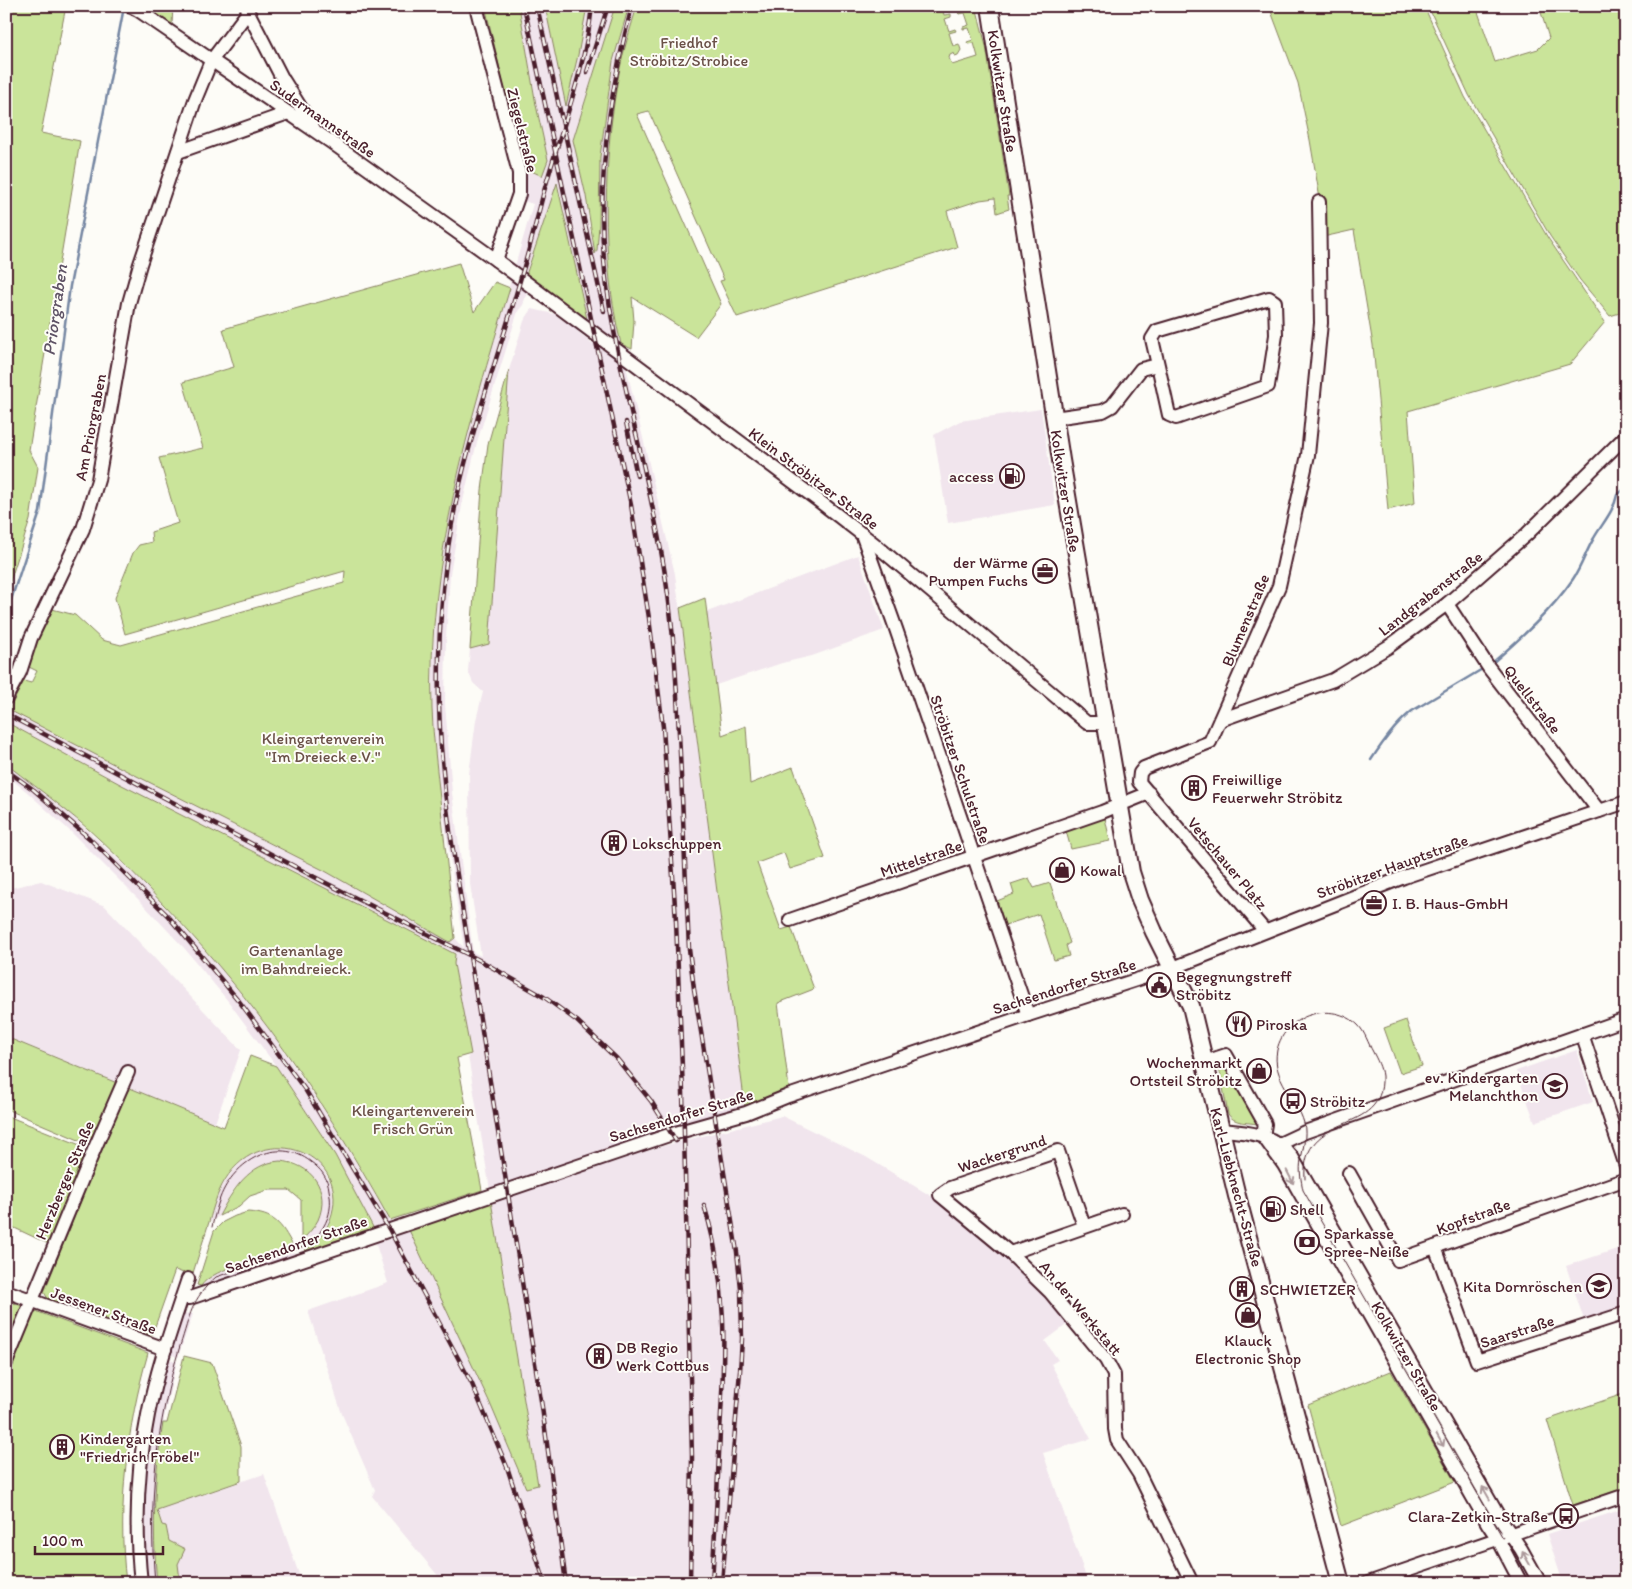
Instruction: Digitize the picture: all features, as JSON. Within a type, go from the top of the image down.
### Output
[{"type":"main road","name":"Kolkwitzer Straße","points":[[990,6],[1054,418],[1131,872],[1147,916],[1173,968]]},
{"type":"main road","name":"Karl-Liebknecht-Straße","points":[[1173,968],[1191,1006],[1237,1196],[1341,1583]]},
{"type":"street","name":"Ziegelstraße","points":[[476,6],[519,173],[519,194],[496,260]]},
{"type":"street","name":"Sudermannstraße","points":[[134,8],[317,133],[496,260]]},
{"type":"street","points":[[247,9],[282,78],[317,133]]},
{"type":"street","name":"Am Priorgraben","points":[[6,698],[20,672],[31,638],[83,529],[98,480],[129,303],[140,264],[195,100],[211,61],[247,9]]},
{"type":"street","points":[[178,152],[288,114]]},
{"type":"street","name":"Blumenstraße","points":[[1148,793],[1139,782],[1140,773],[1144,768],[1210,742],[1279,586],[1308,455],[1313,407],[1321,323],[1319,202]]},
{"type":"street","name":"Klein Ströbitzer Straße","points":[[496,260],[862,534],[1087,723],[1106,723]]},
{"type":"street","points":[[1269,298],[1276,302],[1276,335],[1268,386],[1176,418],[1169,415],[1158,365],[1152,339],[1157,331],[1269,298]]},
{"type":"street","points":[[1054,418],[1103,411],[1112,406],[1141,369],[1158,365]]},
{"type":"street","name":"Landgrabenstraße","points":[[1220,720],[1333,680],[1388,647],[1446,604],[1527,534],[1612,452],[1626,436]]},
{"type":"street","name":"Ströbitzer Schulstraße","points":[[862,534],[1028,1015]]},
{"type":"street","name":"Quellstraße","points":[[1446,604],[1488,667],[1599,811]]},
{"type":"street","points":[[1120,804],[1148,793]]},
{"type":"street","name":"Vetschauer Platz","points":[[1148,793],[1265,932]]},
{"type":"street","name":"Ströbitzer Hauptstraße","points":[[1173,968],[1404,876],[1626,802]]},
{"type":"street","name":"Mittelstraße","points":[[790,920],[974,857],[1120,804]]},
{"type":"street","name":"Sachsendorfer Straße","points":[[182,1298],[190,1298],[672,1134],[746,1113],[788,1096],[1173,968]]},
{"type":"street","points":[[1275,1146],[1305,1132],[1626,1019]]},
{"type":"street","points":[[1582,1034],[1626,1166]]},
{"type":"street","name":"Kolkwitzer Straße","points":[[1205,1062],[1226,1055],[1265,1124],[1263,1136],[1275,1146],[1488,1524],[1505,1537]]},
{"type":"street","name":"Herzberger Straße","points":[[31,1301],[128,1072]]},
{"type":"street","points":[[1221,1130],[1249,1132],[1263,1136]]},
{"type":"street","name":"Wackergrund","points":[[940,1195],[950,1188],[1058,1151],[1084,1226]]},
{"type":"street","name":"Kopfstraße","points":[[1349,1173],[1398,1260],[1626,1179]]},
{"type":"street","name":"An der Werkstatt","points":[[940,1195],[1010,1253],[1050,1292],[1106,1360],[1114,1374],[1117,1440],[1138,1474],[1192,1583]]},
{"type":"street","points":[[1010,1253],[1122,1214]]},
{"type":"street","name":"Saarstraße","points":[[1435,1247],[1477,1361],[1626,1313]]},
{"type":"street","points":[[141,1583],[138,1529],[141,1462],[148,1414],[165,1349],[188,1279]]},
{"type":"street","name":"Jessener Straße","points":[[6,1291],[165,1349]]},
{"type":"street","name":"Jessener Straße","points":[[6,1364],[31,1301]]},
{"type":"street","points":[[1368,1583],[1626,1495]]},
{"type":"street","points":[[1505,1537],[1521,1583]]},
{"type":"street","points":[[1505,1537],[1540,1583]]},
{"type":"shaded area","points":[[519,6],[545,6],[566,105],[587,6],[615,6],[573,140],[586,196],[588,219],[595,253],[597,250],[599,225],[600,157],[613,61],[629,6],[637,6],[620,66],[608,153],[607,241],[610,282],[618,332],[675,574],[745,1106],[680,1124],[490,1190],[468,1056],[471,1054],[454,964],[455,954],[120,784],[6,722],[6,708],[325,871],[450,942],[455,938],[464,948],[434,745],[432,708],[433,647],[438,581],[457,473],[533,204],[520,200],[528,170],[542,176],[548,160],[536,105]],"holes":[[[557,184],[593,345],[573,327],[554,314],[532,309],[524,321],[509,370],[489,643],[470,649],[468,671],[473,683],[483,692],[476,720],[469,774],[470,884],[481,956],[473,952],[452,793],[445,704],[446,638],[450,574],[462,505],[477,442],[518,311],[523,305],[527,292],[521,288]]]},
{"type":"shaded area","points":[[1041,409],[1055,505],[948,523],[934,435],[960,421]]},
{"type":"shaded area","points":[[858,555],[884,630],[812,656],[782,663],[716,685],[707,612]]},
{"type":"shaded area","points":[[6,764],[64,808],[140,880],[216,963],[269,1029],[332,1122],[397,1232],[409,1229],[489,1401],[526,1488],[538,1484],[491,1201],[663,1146],[782,1116],[866,1157],[936,1199],[1006,1257],[1069,1323],[1045,1341],[1058,1360],[1051,1364],[1091,1439],[1043,1453],[1088,1583],[444,1583],[372,1496],[375,1490],[342,1414],[308,1311],[388,1283],[375,1241],[379,1239],[335,1155],[276,1066],[228,1001],[185,949],[71,832],[6,775]]},
{"type":"shaded area","points":[[41,881],[105,906],[241,1050],[215,1123],[6,1037],[6,889]]},
{"type":"shaded area","name":"ev. Kindergarten Melanchthon","points":[[1577,1050],[1593,1102],[1535,1122],[1516,1071]]},
{"type":"shaded area","points":[[275,1147],[294,1149],[314,1159],[322,1167],[332,1186],[334,1205],[327,1227],[320,1239],[304,1250],[301,1241],[310,1232],[320,1213],[321,1195],[299,1164],[290,1161],[275,1161],[253,1171],[232,1191],[219,1216],[209,1223],[217,1194],[233,1170],[249,1155],[263,1149]]},
{"type":"shaded area","points":[[293,1246],[294,1255],[218,1281],[210,1287],[201,1286],[214,1274],[281,1252]]},
{"type":"shaded area","name":"Kita Dornröschen","points":[[1626,1246],[1626,1306],[1584,1320],[1566,1266]]},
{"type":"shaded area","points":[[183,1313],[193,1314],[178,1357],[169,1354]]},
{"type":"shaded area","points":[[167,1359],[177,1361],[165,1412],[157,1463],[154,1507],[157,1583],[147,1583],[144,1506],[147,1462],[155,1410]]},
{"type":"shaded area","points":[[264,1474],[302,1583],[175,1583],[174,1580],[180,1579],[178,1564],[169,1541],[166,1526],[162,1526],[157,1510]]},
{"type":"shaded area","points":[[1626,1508],[1626,1583],[1563,1583],[1547,1534]]},
{"type":"green space","points":[[6,6],[66,6],[41,133],[80,141],[29,450],[38,467],[30,520],[6,594]]},
{"type":"green space","points":[[139,6],[173,6],[172,25]]},
{"type":"green space","points":[[485,6],[519,6],[536,105],[548,160],[542,176],[523,167]]},
{"type":"green space","points":[[545,6],[587,6],[566,106]]},
{"type":"green space","points":[[615,6],[629,6],[613,61],[600,157],[599,225],[595,254],[586,196],[573,140]]},
{"type":"green space","name":"Friedhof Ströbitz/Strobice","points":[[637,6],[942,6],[944,15],[951,14],[951,17],[945,19],[949,31],[955,29],[956,31],[949,33],[953,46],[959,44],[961,50],[958,55],[955,56],[954,53],[950,55],[949,58],[952,65],[978,57],[974,43],[968,44],[967,42],[973,40],[969,28],[963,29],[963,27],[969,25],[965,13],[958,13],[964,11],[963,6],[976,6],[986,46],[1009,196],[1007,196],[1009,209],[997,213],[995,198],[980,200],[947,211],[957,247],[737,317],[720,281],[724,280],[649,111],[637,114],[721,304],[696,337],[632,297],[634,321],[632,349],[621,344],[614,311],[607,242],[607,171],[614,101],[620,68]]},
{"type":"green space","points":[[1269,6],[1424,6],[1465,97],[1548,238],[1605,322],[1570,364],[1408,411],[1415,503],[1388,510],[1373,345],[1354,230],[1323,237],[1320,199],[1298,83]]},
{"type":"green space","points":[[1428,6],[1476,6],[1495,62],[1538,49],[1549,38],[1539,6],[1626,6],[1626,311],[1610,316],[1580,280],[1550,236],[1469,95]]},
{"type":"green space","points":[[557,183],[587,319],[526,275]]},
{"type":"green space","name":"Kleingartenverein \"Im Dreieck e.V.\"","points":[[459,263],[474,312],[495,282],[510,288],[479,391],[453,496],[443,548],[436,601],[432,655],[432,709],[435,754],[455,938],[450,942],[325,871],[9,710],[24,681],[31,683],[37,671],[29,667],[33,648],[52,609],[75,615],[102,640],[121,645],[344,583],[345,571],[125,634],[115,598],[133,553],[139,545],[152,542],[151,532],[178,523],[159,458],[203,448],[183,382],[234,367],[223,329]]},
{"type":"green space","points":[[509,370],[489,644],[470,649],[482,490],[488,444]]},
{"type":"green space","points":[[705,598],[722,735],[746,726],[750,784],[793,767],[825,858],[790,869],[784,853],[757,863],[781,930],[791,927],[814,989],[778,1003],[789,1088],[745,1106],[680,608]]},
{"type":"green space","points":[[6,722],[120,784],[455,954],[454,964],[471,1054],[457,1058],[482,1190],[390,1220],[347,1146],[302,1075],[257,1013],[218,965],[164,905],[102,842],[56,802],[6,764]]},
{"type":"green space","points":[[1105,818],[1110,841],[1071,849],[1066,831]]},
{"type":"green space","points":[[1029,878],[1034,888],[1050,883],[1070,943],[1066,945],[1069,956],[1054,960],[1039,914],[1005,925],[997,901],[1014,894],[1011,884]]},
{"type":"green space","points":[[1406,1020],[1422,1066],[1400,1073],[1384,1028]]},
{"type":"green space","points":[[6,1037],[117,1083],[95,1135],[81,1141],[6,1109]]},
{"type":"green space","points":[[250,1056],[276,1066],[335,1155],[374,1229],[307,1253],[304,1250],[320,1238],[330,1220],[334,1197],[329,1177],[318,1162],[301,1152],[282,1148],[261,1151],[242,1161],[225,1180],[216,1201],[193,1273],[189,1275],[175,1270],[152,1335],[48,1299],[44,1292],[122,1099],[130,1088],[224,1127]]},
{"type":"green space","points":[[1218,1062],[1224,1062],[1240,1086],[1238,1091],[1246,1104],[1252,1107],[1250,1111],[1257,1124],[1234,1120],[1228,1114]]},
{"type":"green space","points":[[10,1117],[80,1145],[86,1159],[51,1245],[6,1224],[6,1118]]},
{"type":"green space","points":[[280,1161],[301,1167],[316,1180],[320,1189],[322,1198],[318,1220],[301,1241],[301,1200],[289,1190],[268,1190],[250,1196],[239,1206],[219,1216],[243,1180],[259,1167]]},
{"type":"green space","points":[[491,1201],[538,1485],[526,1488],[489,1401],[409,1230]]},
{"type":"green space","points":[[248,1212],[264,1215],[276,1221],[285,1231],[293,1246],[229,1268],[217,1273],[201,1286],[197,1285],[214,1231],[223,1222]]},
{"type":"green space","points":[[6,1300],[148,1353],[134,1409],[123,1496],[126,1583],[6,1583]]},
{"type":"green space","points":[[184,1356],[212,1363],[241,1446],[241,1481],[157,1510],[162,1525],[166,1526],[169,1541],[185,1549],[178,1564],[180,1580],[175,1580],[175,1583],[157,1583],[154,1523],[158,1463],[163,1423],[167,1423]]},
{"type":"green space","points":[[1391,1371],[1455,1482],[1341,1526],[1308,1405]]},
{"type":"green space","points":[[1626,1393],[1626,1487],[1573,1505],[1547,1420]]},
{"type":"waterway","name":"Priorgraben","points":[[6,615],[40,512],[70,286],[124,7]]},
{"type":"waterway","points":[[1491,664],[1535,624],[1564,591],[1576,574],[1591,543],[1611,512],[1617,495],[1626,488]]},
{"type":"waterway","points":[[1371,760],[1400,722],[1412,711],[1484,668]]},
{"type":"tram line","points":[[1305,1179],[1307,1157],[1315,1142],[1328,1132],[1358,1118],[1371,1109],[1379,1096],[1381,1070],[1365,1034],[1358,1025],[1347,1017],[1336,1013],[1323,1012],[1299,1020],[1289,1027],[1277,1050],[1276,1060],[1281,1079],[1301,1114],[1305,1128],[1300,1168],[1303,1190],[1503,1538]]},
{"type":"tram line","points":[[155,1583],[153,1523],[156,1463],[165,1405],[192,1308],[201,1293],[216,1277],[298,1249],[316,1236],[326,1223],[330,1210],[327,1182],[318,1168],[298,1154],[284,1151],[258,1156],[246,1163],[235,1173],[227,1185],[220,1198],[212,1227]]},
{"type":"railway","points":[[524,6],[631,505],[649,618],[663,727],[676,921],[683,1092],[692,1457],[690,1583]]},
{"type":"railway","points":[[537,6],[604,311]]},
{"type":"railway","points":[[566,1583],[542,1407],[450,831],[441,749],[439,666],[444,584],[456,502],[478,417],[513,305],[578,78],[589,30],[592,6]]},
{"type":"railway","points":[[587,72],[608,6]]},
{"type":"railway","points":[[632,6],[617,72],[606,138],[602,204],[603,238],[605,271],[617,349],[652,503],[669,602],[677,689],[689,949],[737,1252],[741,1289],[742,1339],[740,1371],[722,1583]]},
{"type":"railway","points":[[626,422],[637,476]]},
{"type":"railway","points":[[6,714],[324,882],[481,961],[544,997],[577,1021],[617,1059],[651,1101],[676,1141]]},
{"type":"railway","points":[[6,770],[34,790],[89,838],[168,916],[239,1001],[306,1091],[389,1229],[472,1384],[507,1467],[545,1583]]},
{"type":"railway","points":[[704,1205],[717,1262],[723,1317],[722,1401],[712,1583]]},
{"type":"place","name":"access","points":[[1012,476]]},
{"type":"place","name":"der Wärme Pumpen Fuchs","points":[[1045,571]]},
{"type":"place","name":"Freiwillige Feuerwehr Ströbitz","points":[[1194,788]]},
{"type":"place","name":"Lokschuppen","points":[[614,843]]},
{"type":"place","name":"Kowal","points":[[1062,870]]},
{"type":"place","name":"I. B. Haus-GmbH","points":[[1374,903]]},
{"type":"place","name":"Begegnungstreff Ströbitz","points":[[1159,985]]},
{"type":"place","name":"Piroska","points":[[1239,1024]]},
{"type":"place","name":"Wochenmarkt Ortsteil Ströbitz","points":[[1259,1071]]},
{"type":"place","name":"ev. Kindergarten Melanchthon","points":[[1555,1086]]},
{"type":"place","name":"Ströbitz","points":[[1293,1101]]},
{"type":"place","name":"Shell","points":[[1273,1209]]},
{"type":"place","name":"Sparkasse Spree-Neiße","points":[[1307,1242]]},
{"type":"place","name":"Kita Dornröschen","points":[[1599,1286]]},
{"type":"place","name":"SCHWIETZER","points":[[1242,1289]]},
{"type":"place","name":"Klauck Electronic Shop","points":[[1248,1315]]},
{"type":"place","name":"DB Regio Werk Cottbus","points":[[599,1356]]},
{"type":"place","name":"Kindergarten \"Friedrich Fröbel\"","points":[[62,1447]]},
{"type":"place","name":"Clara-Zetkin-Straße","points":[[1566,1516]]},
{"type":"park label","name":"Gartenanlage im Bahndreieck.","points":[[296,959]]},
{"type":"park label","name":"Kleingartenverein Frisch Grün","points":[[413,1119]]}]
